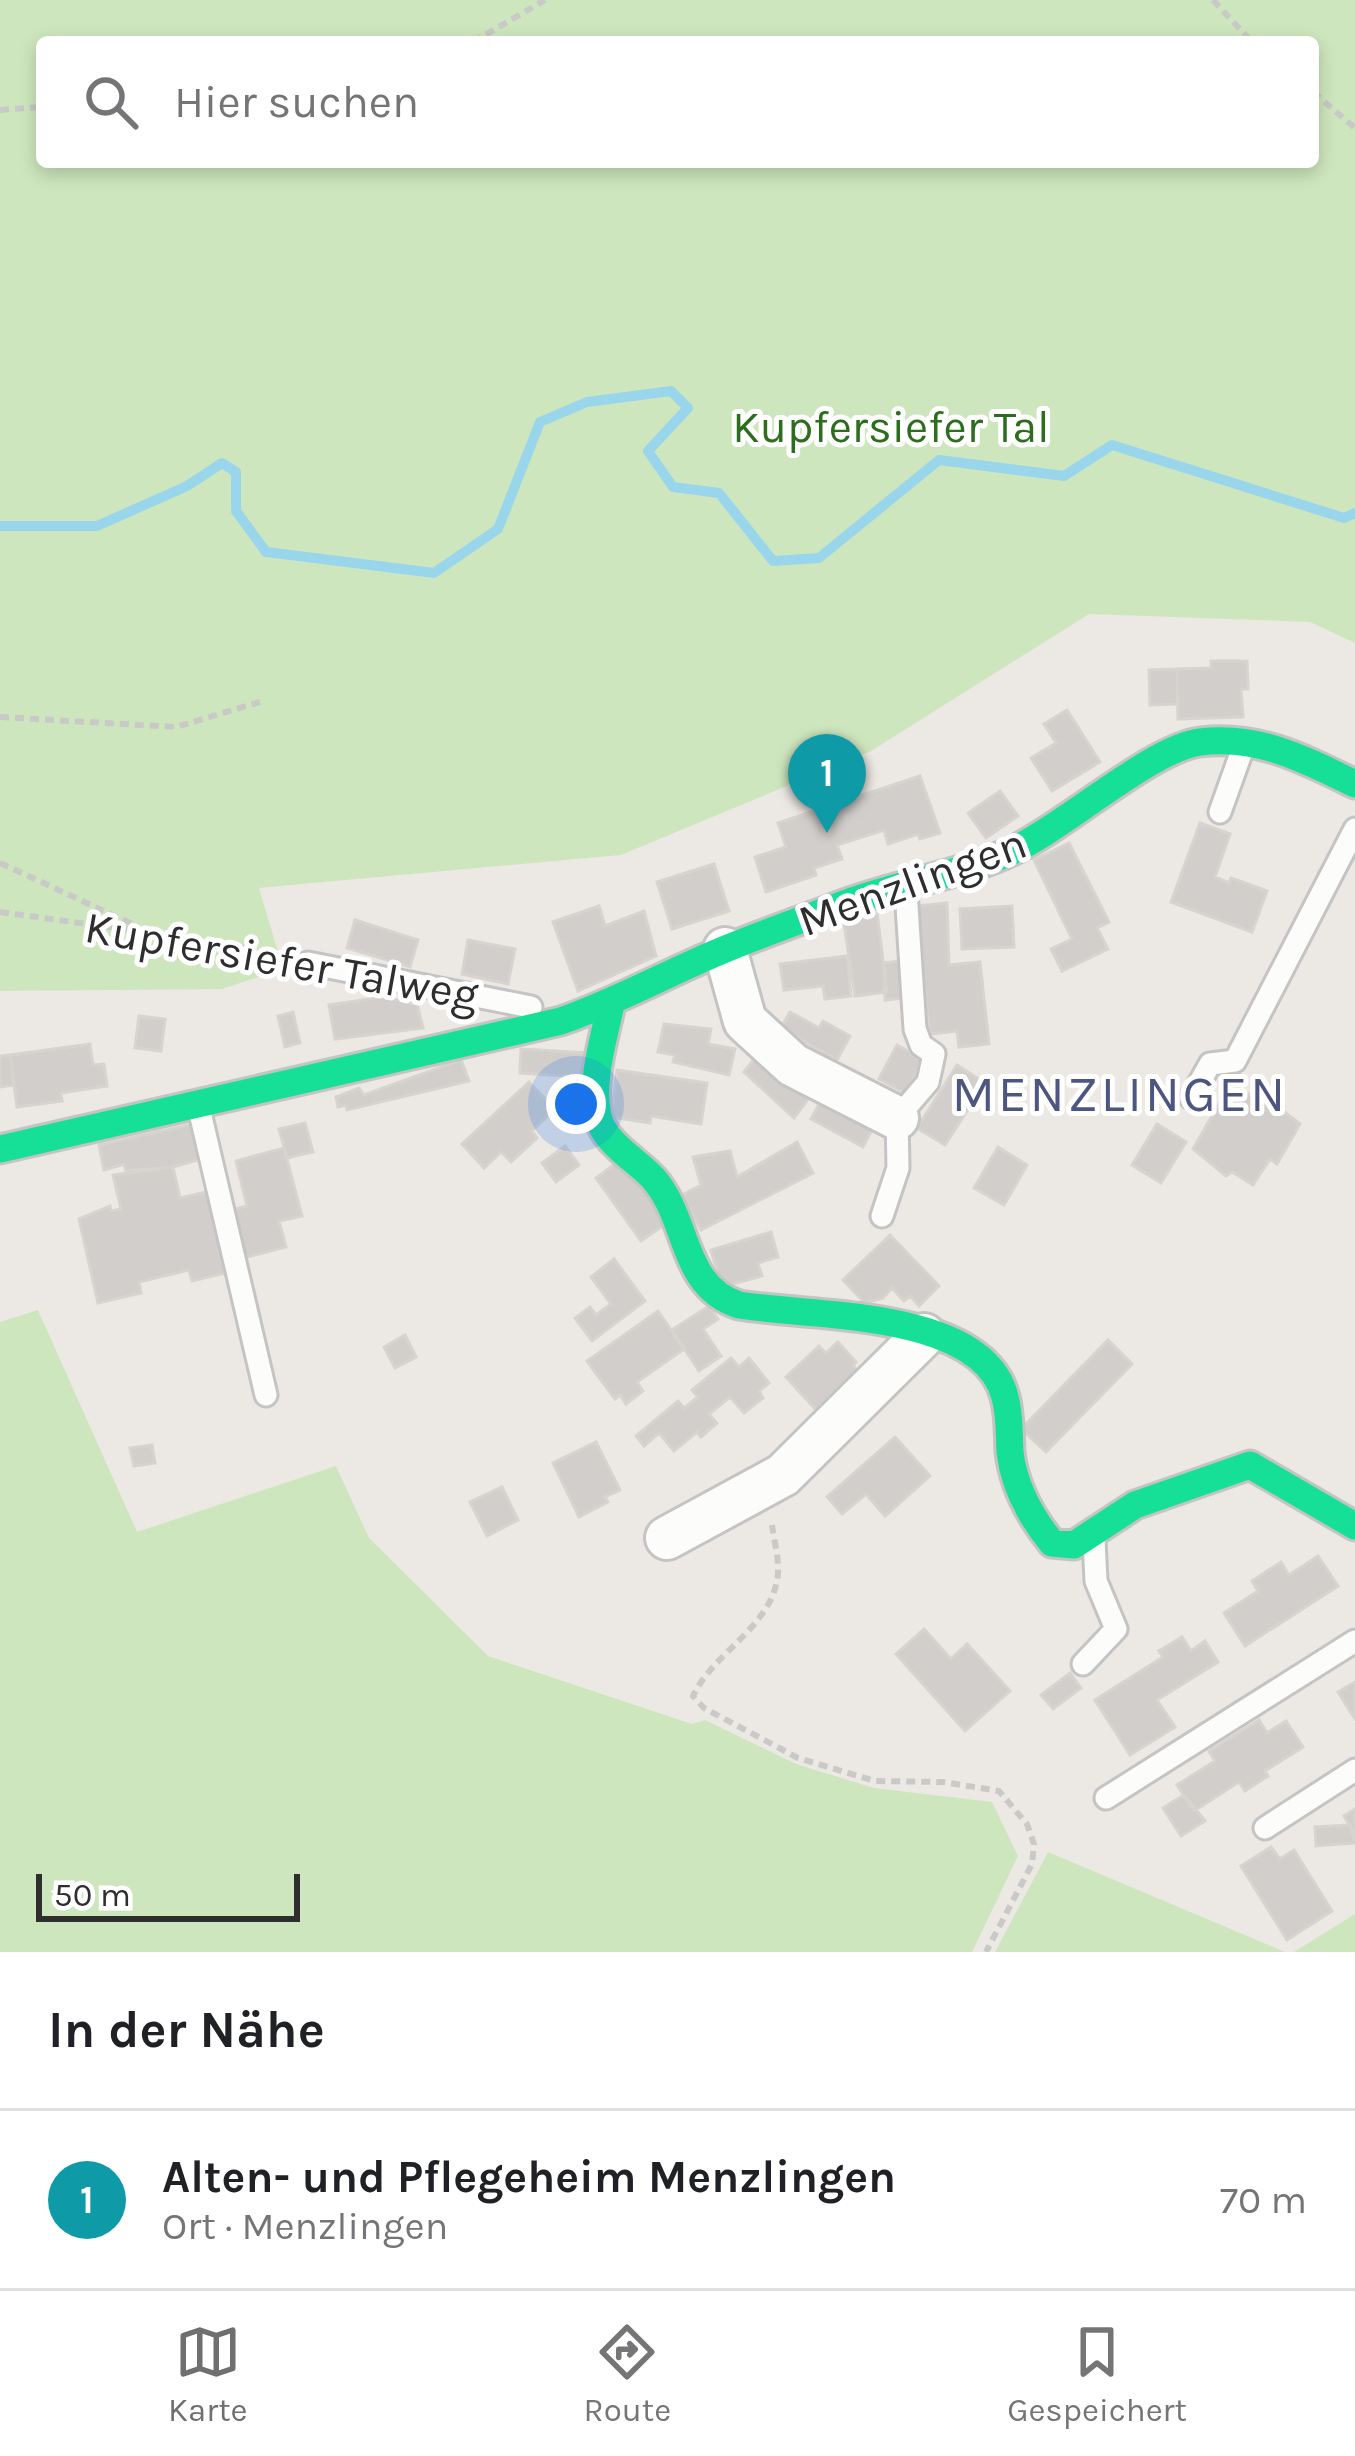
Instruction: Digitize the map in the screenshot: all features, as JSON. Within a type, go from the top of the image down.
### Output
[{"type":"street","name":"Menzlingen","points":[[0,1149],[561,1021],[610,1004],[725,949],[906,884],[1009,853],[1066,822],[1160,756],[1196,742],[1245,740],[1281,748],[1355,784]]},
{"type":"street","points":[[725,949],[745,1021],[793,1066],[897,1118]]},
{"type":"street","points":[[610,1004],[595,1111],[602,1128],[663,1190],[704,1285],[716,1297],[738,1304],[846,1315],[958,1344],[980,1357],[1002,1381],[1010,1406],[1013,1471],[1033,1520],[1052,1543],[1073,1545],[1093,1528],[1181,1484],[1250,1465],[1355,1526]]},
{"type":"street","points":[[667,1538],[784,1475],[924,1335]]},
{"type":"lane","points":[[1220,812],[1245,740]]},
{"type":"lane","points":[[1191,1098],[1210,1064],[1234,1061],[1355,829]]},
{"type":"lane","points":[[882,1216],[898,1168],[897,1118],[928,1082],[934,1054],[921,1045],[915,1029],[906,884]]},
{"type":"lane","name":"Kupfersiefer Talweg","points":[[308,963],[540,1009],[561,1021]]},
{"type":"lane","points":[[197,1102],[266,1396]]},
{"type":"lane","points":[[1084,1664],[1116,1629],[1096,1581],[1093,1528]]},
{"type":"lane","points":[[1106,1798],[1355,1641]]},
{"type":"lane","points":[[1265,1828],[1355,1770]]},
{"type":"path","points":[[483,36],[545,0]]},
{"type":"path","points":[[1213,0],[1246,36]]},
{"type":"path","points":[[1319,97],[1355,128]]},
{"type":"path","points":[[0,110],[36,107]]},
{"type":"path","points":[[0,717],[176,727],[263,701]]},
{"type":"path","points":[[0,863],[147,931]]},
{"type":"path","name":"Kupfersiefer Talweg","points":[[0,912],[147,931],[308,963]]},
{"type":"path","points":[[767,1486],[778,1574],[767,1610],[702,1678],[693,1696],[704,1708],[799,1758],[875,1781],[943,1782],[999,1791],[1027,1824],[1034,1844],[1032,1864],[986,1952]]},
{"type":"green space","name":"Kupfersiefer Tal","points":[[0,0],[1355,0],[1355,643],[1310,622],[1089,614],[871,751],[621,855],[259,888],[283,969],[222,989],[0,991]]},
{"type":"green space","points":[[38,1310],[137,1532],[336,1466],[369,1538],[488,1656],[692,1724],[705,1720],[796,1764],[874,1788],[992,1802],[1018,1856],[972,1952],[0,1952],[0,1322]]},
{"type":"green space","points":[[1048,1852],[1285,1952],[995,1952]]},
{"type":"green space","points":[[1355,1914],[1355,1952],[1294,1952]]},
{"type":"building","points":[[1211,661],[1247,661],[1248,689],[1241,689],[1243,717],[1178,719],[1177,669],[1211,668]]},
{"type":"building","points":[[1177,669],[1178,704],[1150,705],[1149,670]]},
{"type":"building","points":[[1067,710],[1100,762],[1052,791],[1031,758],[1056,743],[1044,724]]},
{"type":"building","points":[[920,776],[940,833],[888,844],[884,830],[837,845],[842,859],[814,868],[816,875],[766,892],[755,857],[786,847],[778,823]]},
{"type":"building","points":[[1000,791],[1018,816],[986,838],[968,813]]},
{"type":"building","points":[[1200,823],[1230,834],[1215,877],[1267,891],[1252,932],[1171,902]]},
{"type":"building","points":[[1069,843],[1109,922],[1097,928],[1108,949],[1062,971],[1051,949],[1072,939],[1034,860]]},
{"type":"building","points":[[714,864],[729,911],[672,929],[657,882]]},
{"type":"building","points":[[947,903],[949,965],[980,962],[989,1044],[959,1047],[957,1031],[930,1034],[916,906]]},
{"type":"building","points":[[599,906],[605,926],[644,911],[656,956],[578,991],[553,922]]},
{"type":"building","points":[[1012,906],[1014,947],[962,949],[960,909]]},
{"type":"building","points":[[877,913],[887,992],[855,996],[843,917]]},
{"type":"building","points":[[355,920],[418,940],[410,967],[347,948]]},
{"type":"building","points":[[468,940],[515,949],[508,984],[462,974]]},
{"type":"building","points":[[847,956],[851,996],[825,999],[823,986],[784,990],[780,964]]},
{"type":"building","points":[[899,961],[904,998],[885,1000],[884,963]]},
{"type":"building","points":[[382,997],[417,1004],[423,1028],[335,1039],[329,1005]]},
{"type":"building","points":[[293,1012],[300,1043],[285,1047],[278,1016]]},
{"type":"building","points":[[790,1012],[819,1028],[823,1021],[850,1036],[837,1060],[781,1028]]},
{"type":"building","points":[[139,1016],[165,1019],[161,1051],[135,1048]]},
{"type":"building","points":[[664,1024],[711,1029],[708,1044],[735,1049],[729,1075],[673,1062],[675,1055],[658,1052]]},
{"type":"building","points":[[90,1044],[93,1065],[104,1064],[107,1086],[61,1093],[62,1101],[17,1107],[10,1055]]},
{"type":"building","points":[[897,1045],[924,1060],[905,1093],[879,1079]]},
{"type":"building","points":[[521,1049],[587,1053],[586,1077],[520,1073]]},
{"type":"building","points":[[761,1050],[815,1090],[794,1118],[744,1072]]},
{"type":"building","points":[[10,1055],[14,1085],[0,1087],[0,1056]]},
{"type":"building","points":[[461,1060],[469,1081],[347,1110],[346,1105],[338,1107],[336,1097],[359,1088],[364,1095]]},
{"type":"building","points":[[957,1065],[985,1083],[945,1145],[917,1128]]},
{"type":"building","points":[[617,1070],[707,1083],[701,1124],[651,1116],[650,1123],[611,1117]]},
{"type":"building","points":[[529,1082],[555,1109],[532,1131],[537,1138],[511,1162],[501,1152],[484,1168],[462,1144]]},
{"type":"building","points":[[1237,1087],[1260,1101],[1268,1099],[1300,1124],[1277,1164],[1270,1159],[1253,1185],[1232,1172],[1226,1176],[1193,1149],[1224,1095],[1230,1099]]},
{"type":"building","points":[[824,1095],[875,1124],[863,1147],[811,1119]]},
{"type":"building","points":[[305,1123],[313,1152],[287,1158],[279,1129]]},
{"type":"building","points":[[193,1124],[201,1159],[173,1167],[126,1171],[124,1164],[104,1170],[99,1145]]},
{"type":"building","points":[[1157,1124],[1186,1142],[1161,1183],[1132,1165]]},
{"type":"building","points":[[797,1142],[813,1173],[701,1230],[682,1195],[701,1185],[693,1157],[730,1151],[737,1177]]},
{"type":"building","points":[[565,1146],[579,1165],[556,1182],[542,1163]]},
{"type":"building","points":[[998,1147],[1027,1165],[1004,1205],[974,1188]]},
{"type":"building","points":[[284,1148],[302,1216],[279,1221],[286,1247],[243,1258],[231,1210],[247,1206],[236,1161]]},
{"type":"building","points":[[624,1157],[670,1221],[641,1241],[596,1178]]},
{"type":"building","points":[[173,1167],[180,1198],[211,1191],[230,1272],[192,1281],[189,1270],[139,1282],[141,1293],[98,1303],[79,1219],[110,1206],[111,1211],[121,1209],[113,1175]]},
{"type":"building","points":[[771,1232],[778,1257],[758,1263],[762,1276],[722,1287],[711,1250]]},
{"type":"building","points":[[890,1235],[939,1286],[919,1306],[910,1296],[904,1301],[892,1288],[883,1298],[865,1303],[843,1280]]},
{"type":"building","points":[[614,1259],[645,1301],[592,1341],[575,1318],[590,1307],[596,1315],[611,1304],[591,1277]]},
{"type":"building","points":[[709,1306],[718,1319],[703,1329],[721,1356],[699,1371],[672,1330]]},
{"type":"building","points":[[658,1311],[684,1349],[637,1382],[643,1391],[626,1404],[620,1395],[615,1399],[587,1361]]},
{"type":"building","points":[[405,1335],[416,1357],[395,1368],[384,1347]]},
{"type":"building","points":[[1108,1340],[1132,1364],[1046,1452],[1021,1429]]},
{"type":"building","points":[[838,1342],[861,1374],[819,1413],[786,1377],[819,1346],[826,1353]]},
{"type":"building","points":[[731,1358],[739,1367],[749,1358],[769,1383],[759,1391],[763,1398],[744,1413],[730,1397],[709,1414],[717,1423],[674,1451],[659,1433],[644,1446],[636,1436],[678,1401],[684,1408],[698,1397],[692,1390]]},
{"type":"building","points":[[895,1437],[930,1476],[885,1516],[866,1494],[842,1514],[827,1497]]},
{"type":"building","points":[[596,1442],[620,1490],[579,1517],[553,1463]]},
{"type":"building","points":[[152,1445],[155,1463],[134,1466],[130,1448]]},
{"type":"building","points":[[502,1487],[518,1520],[487,1536],[470,1502]]},
{"type":"building","points":[[1318,1556],[1338,1586],[1245,1646],[1224,1613],[1258,1591],[1252,1581],[1281,1562],[1289,1575]]},
{"type":"building","points":[[924,1629],[951,1659],[967,1644],[1010,1691],[965,1731],[896,1654]]},
{"type":"building","points":[[1182,1637],[1191,1651],[1205,1641],[1218,1662],[1157,1700],[1175,1727],[1130,1755],[1095,1700],[1163,1657],[1159,1651]]},
{"type":"building","points":[[1070,1673],[1081,1688],[1053,1709],[1041,1695]]},
{"type":"building","points":[[1355,1682],[1355,1719],[1338,1692]]},
{"type":"building","points":[[1259,1720],[1267,1733],[1286,1721],[1303,1747],[1265,1771],[1268,1776],[1245,1791],[1239,1782],[1194,1811],[1177,1785],[1215,1761],[1209,1751]]},
{"type":"building","points":[[1184,1795],[1205,1821],[1181,1836],[1163,1808]]},
{"type":"building","points":[[1355,1809],[1355,1834],[1344,1816]]},
{"type":"building","points":[[1350,1825],[1355,1843],[1316,1846],[1315,1827]]},
{"type":"building","points":[[1271,1847],[1280,1859],[1294,1850],[1332,1911],[1287,1940],[1241,1866]]},
{"type":"waterway","points":[[0,526],[97,526],[187,486],[222,463],[236,472],[236,511],[266,552],[434,573],[498,529],[540,422],[587,402],[671,391],[688,408],[648,451],[673,487],[719,493],[773,561],[819,558],[939,460],[1064,476],[1112,445],[1344,518],[1355,513]]},
{"type":"traffic: fast","points":[[0,1149],[561,1021],[772,931],[1012,851],[1180,747],[1222,741],[1262,746],[1355,784]]},
{"type":"traffic: fast","points":[[611,1004],[597,1074],[601,1126],[665,1195],[706,1283],[739,1305],[890,1322],[964,1347],[990,1368],[1005,1397],[1015,1477],[1030,1512],[1052,1543],[1074,1545],[1135,1505],[1250,1465],[1355,1526]]},
{"type":"place","name":"Alten- und Pflegeheim Menzlingen","points":[[827,833]]},
{"type":"district","name":"MENZLINGEN","points":[[1120,1093]]}]
